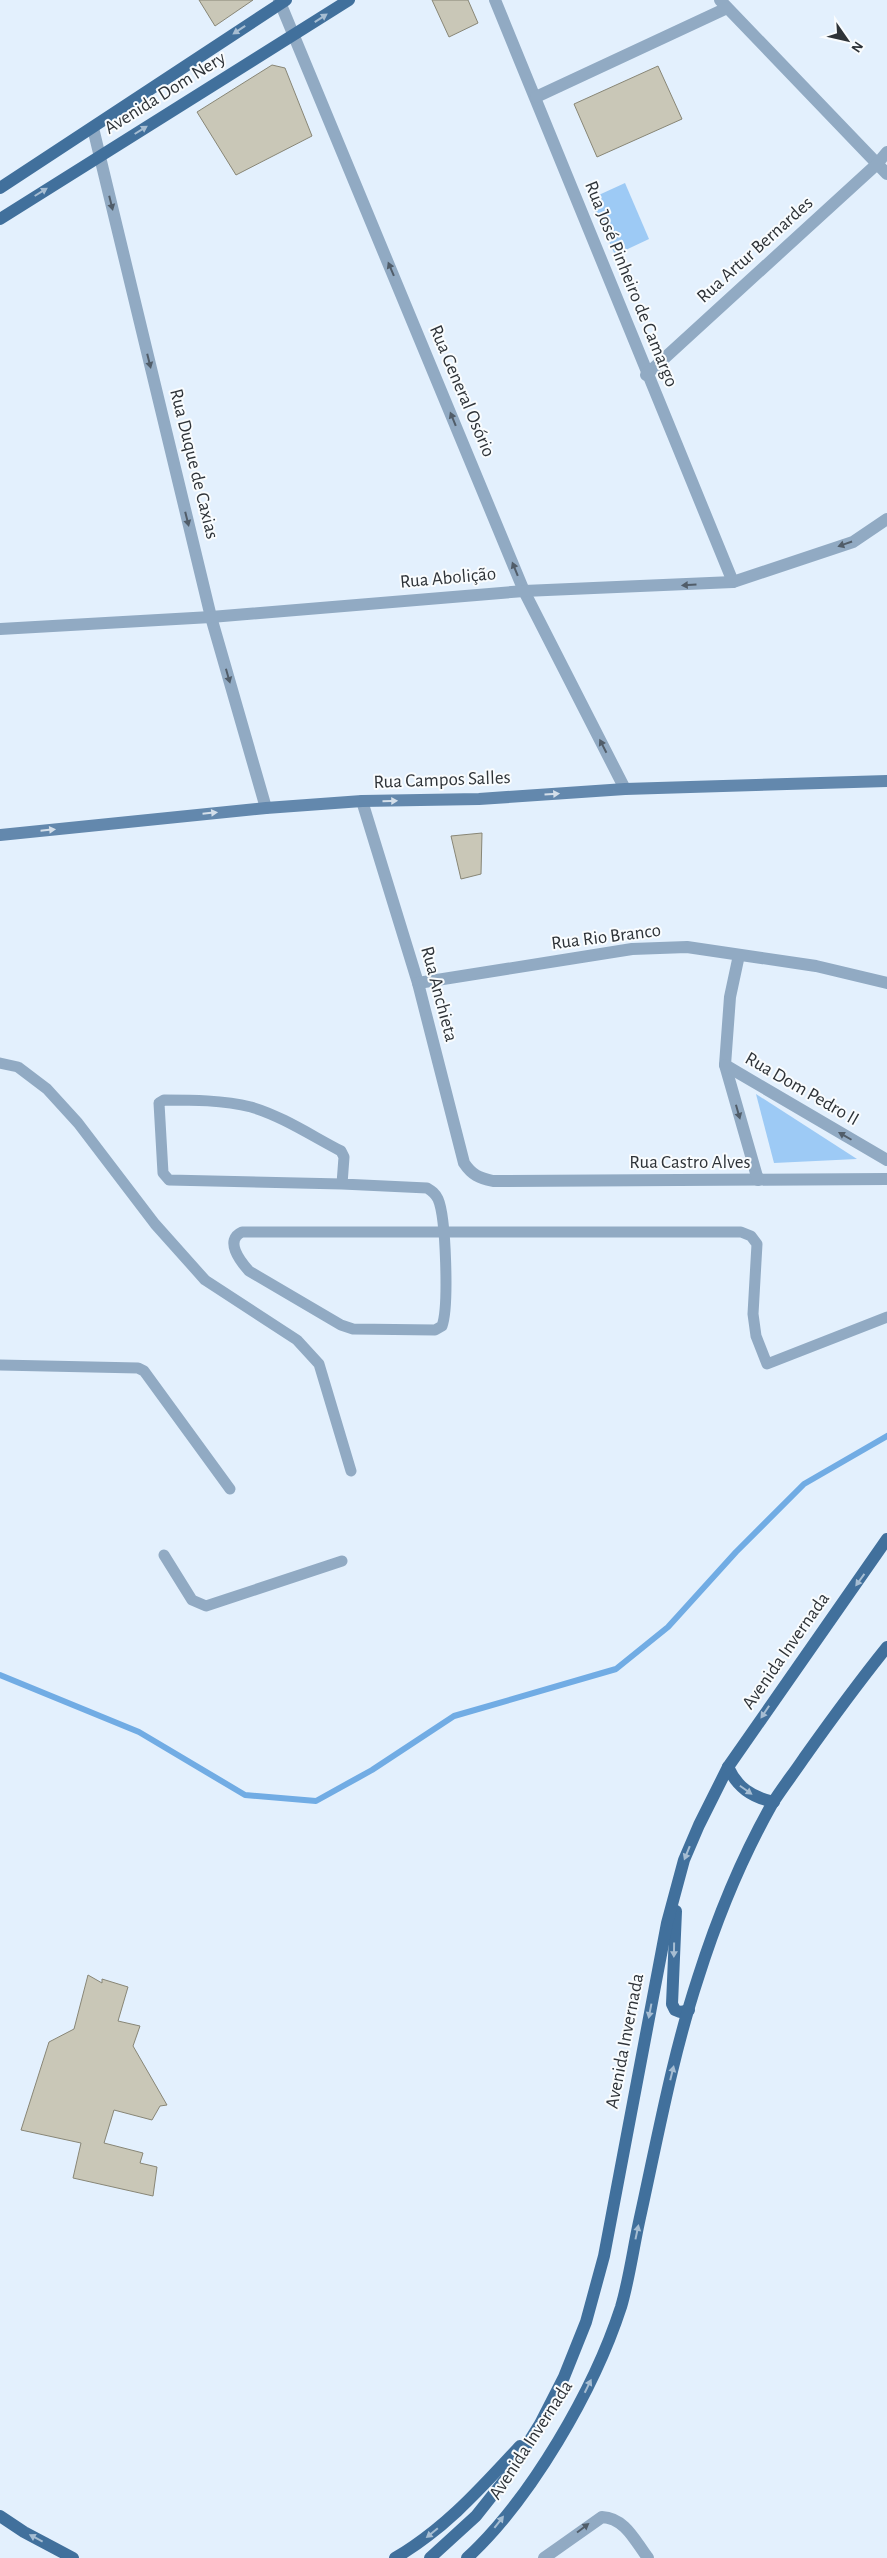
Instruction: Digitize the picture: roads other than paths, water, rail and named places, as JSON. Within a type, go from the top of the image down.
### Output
[{"type":"main road","name":"Avenida Dom Nery","points":[[0,219],[100,155],[294,37],[349,0]]},
{"type":"main road","name":"Avenida Dom Nery","points":[[0,188],[282,1]]},
{"type":"main road","name":"Rua Campos Salles","points":[[0,835],[266,808],[362,801],[479,799],[625,789],[887,781]]},
{"type":"main road","name":"Avenida Invernada","points":[[430,2558],[476,2516],[507,2476],[540,2424],[564,2377],[586,2322],[604,2256],[667,1923],[684,1860],[699,1825],[728,1766],[887,1539]]},
{"type":"main road","name":"Avenida Invernada","points":[[467,2558],[484,2542],[530,2482],[575,2413],[602,2356],[621,2305],[672,2072],[689,2010],[722,1910],[747,1853],[774,1802],[845,1700],[887,1647]]},
{"type":"main road","points":[[728,1766],[740,1787],[751,1794],[774,1802]]},
{"type":"main road","points":[[677,1884],[672,2004],[675,2010],[680,2012],[689,2010]]},
{"type":"main road","points":[[395,2558],[417,2545],[453,2516],[540,2424]]},
{"type":"main road","points":[[0,2516],[24,2532],[73,2558]]},
{"type":"main road","points":[[476,2558],[484,2542]]},
{"type":"street","name":"Rua José Pinheiro de Camargo","points":[[495,0],[536,97],[646,375],[733,582]]},
{"type":"street","name":"Rua General Osório","points":[[282,1],[294,37],[524,590],[625,789]]},
{"type":"street","points":[[536,97],[724,4],[887,174]]},
{"type":"street","name":"Rua Duque de Caxias","points":[[93,128],[211,617],[266,808]]},
{"type":"street","name":"Rua Artur Bernardes","points":[[646,375],[877,164],[887,152]]},
{"type":"street","name":"Rua Abolição","points":[[0,630],[211,617],[524,590],[733,582],[853,542],[887,519]]},
{"type":"street","name":"Rua Anchieta","points":[[362,801],[418,984],[464,1163],[471,1174],[480,1179],[493,1181]]},
{"type":"street","name":"Rua Rio Branco","points":[[418,984],[632,949],[687,947],[816,966],[887,983]]},
{"type":"street","name":"Rua Dom Pedro II","points":[[739,955],[730,997],[725,1065],[758,1180]]},
{"type":"street","name":"Rua Dom Pedro II","points":[[725,1065],[887,1160]]},
{"type":"street","name":"Rua Castro Alves","points":[[493,1181],[887,1179]]},
{"type":"street","points":[[544,2558],[602,2516],[612,2517],[622,2523],[648,2558]]},
{"type":"lane","points":[[0,1063],[18,1067],[47,1089],[78,1123],[155,1224],[205,1280],[297,1340],[318,1364],[352,1471]]},
{"type":"lane","points":[[342,1184],[344,1156],[341,1151],[264,1112],[249,1107],[202,1100],[164,1100],[159,1103],[162,1173],[169,1180],[342,1184],[427,1188],[434,1192],[438,1200],[444,1233],[444,1321],[439,1329],[435,1330],[353,1330],[341,1325],[249,1271],[242,1263],[233,1246],[233,1239],[242,1232],[444,1233],[740,1232],[751,1236],[757,1244],[758,1255],[753,1314],[756,1336],[766,1364],[887,1317]]},
{"type":"lane","points":[[0,1365],[132,1367],[144,1371],[230,1489]]},
{"type":"lane","points":[[164,1555],[192,1600],[206,1606],[342,1561]]},
{"type":"waterway","points":[[0,1675],[139,1732],[245,1795],[316,1801],[372,1770],[454,1716],[616,1669],[668,1627],[736,1552],[804,1484],[887,1436]]}]
